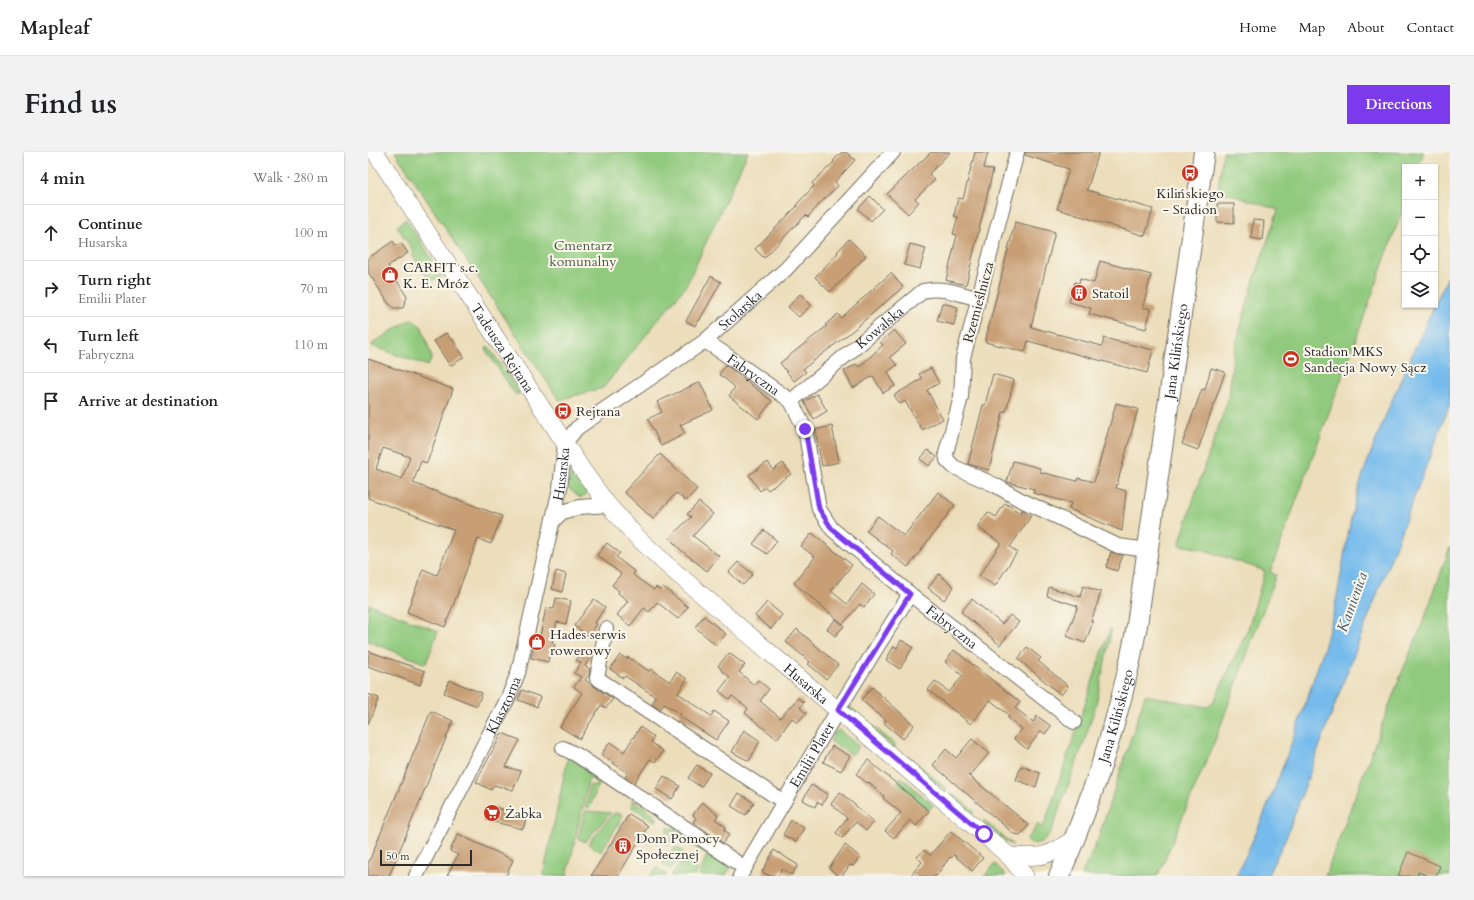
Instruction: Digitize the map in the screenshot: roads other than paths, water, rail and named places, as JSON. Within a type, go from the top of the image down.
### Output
[{"type":"main road","name":"Jana Kilińskiego","points":[[1058,876],[1076,837],[1106,753],[1123,695],[1136,632],[1204,152]]},
{"type":"street","name":"Tadeusza Rejtana","points":[[375,152],[565,443]]},
{"type":"street","name":"Stolarska","points":[[565,443],[577,428],[704,342],[786,269],[893,152]]},
{"type":"street","name":"Rzemieślnicza","points":[[1017,152],[963,358],[961,398],[946,453],[947,460],[954,467],[995,485],[1049,514],[1118,546],[1148,550]]},
{"type":"street","name":"Kowalska","points":[[791,401],[922,291],[933,288],[948,290],[979,299]]},
{"type":"street","name":"Fabryczna","points":[[704,342],[722,352],[791,401],[805,429],[819,509],[832,529],[910,594],[1074,722]]},
{"type":"street","name":"Husarska","points":[[565,443],[608,505],[637,537],[667,565],[1009,856],[1025,876]]},
{"type":"street","name":"Husarska","points":[[552,521],[560,488],[565,443]]},
{"type":"street","name":"Husarska","points":[[552,521],[562,512],[580,507],[608,505]]},
{"type":"street","name":"Klasztorna","points":[[416,876],[508,698],[518,673],[552,521]]},
{"type":"street","name":"Emilii Plater","points":[[743,872],[838,710],[910,594]]},
{"type":"street","points":[[606,629],[597,678],[784,802]]},
{"type":"street","points":[[563,748],[577,755],[743,872]]},
{"type":"street","points":[[1034,858],[1052,853],[1076,837]]},
{"type":"street","points":[[1009,856],[1034,858],[1043,861],[1050,865],[1058,876]]},
{"type":"water","name":"Kamienica","points":[[1450,272],[1450,404],[1335,704],[1286,838],[1267,876],[1236,876],[1276,786],[1324,649],[1333,615],[1356,496],[1362,477],[1415,348],[1433,308],[1438,308],[1438,298]]},
{"type":"place","name":"Kilińskiego - Stadion","points":[[1190,173]]},
{"type":"place","name":"CARFIT s.c. K. E. Mróz","points":[[390,275]]},
{"type":"place","name":"Statoil","points":[[1079,293]]},
{"type":"place","name":"Stadion MKS Sandecja Nowy Sącz","points":[[1291,359]]},
{"type":"place","name":"Rejtana","points":[[563,411]]},
{"type":"place","name":"Hades serwis rowerowy","points":[[537,642]]},
{"type":"place","name":"Żabka","points":[[492,813]]},
{"type":"place","name":"Dom Pomocy Społecznej","points":[[623,846]]},
{"type":"park label","name":"Cmentarz komunalny","points":[[583,254]]}]
